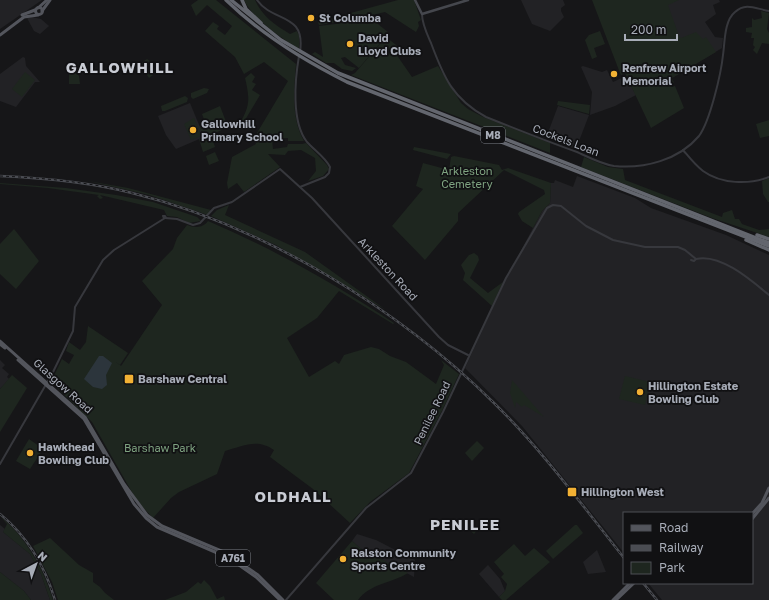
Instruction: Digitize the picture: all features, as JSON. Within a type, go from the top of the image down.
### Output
[{"type":"highway","points":[[223,0],[258,28]]},
{"type":"highway","name":"M8","points":[[226,0],[258,28],[301,57],[347,82],[769,246]]},
{"type":"highway","name":"M8","points":[[231,0],[281,40],[320,64],[365,85],[769,243]]},
{"type":"highway","points":[[242,0],[246,9],[281,40]]},
{"type":"highway","name":"M8","points":[[649,200],[769,250]]},
{"type":"highway","name":"M8","points":[[727,226],[769,239]]},
{"type":"main road","points":[[0,33],[21,16],[37,9],[47,0]]},
{"type":"main road","points":[[0,33],[23,17],[41,14],[50,0]]},
{"type":"main road","name":"Cockels Loan","points":[[415,0],[422,14]]},
{"type":"main road","points":[[422,14],[468,0]]},
{"type":"main road","points":[[37,9],[42,11]]},
{"type":"main road","points":[[37,9],[38,15]]},
{"type":"main road","name":"Glasgow Road","points":[[0,343],[89,422],[124,484],[147,515],[162,526],[226,553],[258,575],[285,600]]},
{"type":"main road","name":"Glasgow Road","points":[[47,384],[84,419],[134,504],[146,518],[157,527],[229,558],[256,577],[280,600]]},
{"type":"main road","points":[[753,513],[762,503],[769,488]]},
{"type":"main road","points":[[753,518],[769,498]]},
{"type":"main road","points":[[615,600],[629,584]]},
{"type":"main road","points":[[615,600],[633,584]]},
{"type":"street","points":[[257,0],[266,10],[282,16],[295,25],[301,37],[295,87],[298,122],[301,133],[306,141],[330,167],[329,174],[325,177],[300,187]]},
{"type":"street","name":"Cockels Loan","points":[[422,14],[437,60],[448,83],[469,108],[486,117],[614,166],[647,165],[684,150],[699,136],[705,125],[722,63],[728,21],[732,14],[747,6],[769,11]]},
{"type":"street","points":[[684,150],[699,168],[720,179],[750,181],[769,177]]},
{"type":"street","name":"Arkleston Road","points":[[47,384],[73,331],[75,307],[103,260],[114,250],[165,218],[180,220],[192,225],[204,222],[214,208],[232,202],[279,169],[300,187],[439,337],[448,345],[468,355]]},
{"type":"street","name":"Penilee Road","points":[[285,600],[366,508],[411,473],[515,262],[544,211],[553,205],[561,206],[586,226],[613,240],[645,247],[678,247],[693,256]]},
{"type":"street","points":[[696,258],[693,256],[691,258],[692,261],[696,258],[710,258],[724,264],[745,276],[769,295]]},
{"type":"street","points":[[0,464],[47,384]]},
{"type":"shaded area","points":[[0,0],[42,0],[0,29]]},
{"type":"shaded area","points":[[521,0],[563,0],[565,5],[561,8],[561,11],[564,17],[550,31],[532,24]]},
{"type":"shaded area","points":[[640,0],[719,0],[720,2],[713,5],[716,14],[705,22],[715,37],[723,38],[722,48],[672,78]]},
{"type":"shaded area","points":[[32,17],[41,19],[49,26],[40,34],[34,31],[27,18]]},
{"type":"shaded area","points":[[23,57],[25,58],[26,66],[40,82],[35,82],[16,107],[0,101],[0,74]]},
{"type":"shaded area","points":[[583,66],[602,72],[607,70],[613,82],[626,76],[636,95],[615,106],[590,115],[592,92],[581,67]]},
{"type":"shaded area","name":"Gallowhill Primary School","points":[[190,103],[204,137],[176,149],[166,135],[158,116]]},
{"type":"shaded area","points":[[558,106],[589,115],[576,149],[546,138]]},
{"type":"shaded area","points":[[577,176],[635,198],[651,208],[726,235],[769,255],[769,600],[662,600],[649,584],[753,584],[753,512],[623,512],[623,552],[522,426],[465,368],[507,277],[542,211],[550,203],[551,183],[554,183],[555,180],[573,187]]},
{"type":"shaded area","points":[[99,356],[103,356],[112,363],[106,375],[107,385],[102,389],[93,387],[84,379]]},
{"type":"shaded area","points":[[0,360],[5,365],[2,368],[9,374],[7,377],[9,379],[0,389]]},
{"type":"shaded area","points":[[0,525],[5,529],[3,532],[30,554],[41,574],[50,600],[31,600],[24,591],[0,572]]},
{"type":"shaded area","points":[[357,534],[376,540],[415,560],[414,577],[360,548],[352,541]]},
{"type":"shaded area","points":[[597,550],[606,572],[588,574],[583,562]]},
{"type":"shaded area","points":[[488,565],[500,579],[505,591],[499,597],[479,574]]},
{"type":"green space","points":[[198,0],[216,0],[296,64],[294,94],[295,114],[304,141],[288,141],[288,138],[272,139],[273,149],[287,147],[288,144],[306,143],[327,165],[329,169],[323,176],[308,181],[316,171],[315,158],[301,150],[288,151],[285,155],[268,154],[280,167],[244,192],[237,183],[228,189],[227,183],[232,157],[256,144],[254,138],[288,81],[264,62],[244,74],[235,57],[205,31],[213,22],[219,26],[217,29],[225,35],[232,26],[207,5],[196,16],[191,5]]},
{"type":"green space","points":[[244,0],[255,0],[261,11],[270,20],[290,34],[297,31],[299,36],[299,48],[292,45],[268,27],[253,13]]},
{"type":"green space","name":"David Lloyd Clubs","points":[[398,0],[414,0],[421,20],[418,22],[419,26],[416,32],[385,12],[368,16],[389,33],[359,68],[345,57],[341,58],[345,65],[356,68],[352,71],[342,69],[334,63],[326,63],[312,54],[315,52],[323,57],[319,26],[344,23],[357,19],[319,25],[318,22]]},
{"type":"green space","points":[[592,0],[679,0],[668,5],[679,36],[681,38],[696,32],[703,39],[706,37],[716,52],[672,78],[674,83],[671,84],[672,87],[675,86],[684,108],[651,128],[625,73],[621,75],[620,73]]},
{"type":"green space","points":[[761,11],[769,13],[767,29],[769,33],[769,44],[762,43],[757,54],[753,50],[755,47],[753,45],[754,38],[751,38],[752,33],[746,32],[746,28],[752,27],[752,18],[754,20],[762,18]]},
{"type":"green space","points":[[600,31],[605,44],[594,48],[597,57],[592,59],[585,40],[589,35]]},
{"type":"green space","points":[[386,37],[400,48],[396,54],[412,77],[438,66],[461,103],[468,109],[483,117],[550,143],[550,153],[351,75],[355,73]]},
{"type":"green space","points":[[147,59],[150,61],[147,65],[153,75],[149,78],[141,66],[137,70],[135,67]]},
{"type":"green space","points":[[73,68],[79,76],[80,84],[69,84],[69,73],[66,71]]},
{"type":"green space","points":[[25,72],[35,80],[22,97],[12,89]]},
{"type":"green space","points":[[251,73],[255,77],[252,82],[256,84],[252,90],[260,95],[239,130],[237,129],[248,105],[248,93],[245,78]]},
{"type":"green space","points":[[204,88],[209,89],[207,93],[193,99],[191,97],[191,93]]},
{"type":"green space","points":[[185,96],[188,98],[187,102],[162,111],[161,106]]},
{"type":"green space","points":[[558,101],[590,105],[589,114],[557,105]]},
{"type":"green space","points":[[220,106],[228,127],[211,135],[215,147],[203,152],[199,139],[203,137],[199,126],[205,122],[202,114]]},
{"type":"green space","name":"Gallowhill Primary School","points":[[194,118],[202,136],[191,140],[184,124]]},
{"type":"green space","points":[[769,120],[769,136],[760,138],[756,124]]},
{"type":"green space","points":[[414,147],[451,154],[447,159],[413,150]]},
{"type":"green space","points":[[215,152],[219,161],[209,165],[206,156]]},
{"type":"green space","name":"Arkleston Cemetery","points":[[454,156],[499,165],[502,170],[508,168],[551,183],[550,203],[542,211],[533,228],[522,221],[518,214],[519,212],[545,194],[544,190],[504,170],[458,213],[458,221],[425,260],[392,226],[423,189],[416,186],[423,163],[449,170],[451,157]]},
{"type":"green space","points":[[584,157],[608,167],[623,169],[625,180],[722,217],[723,213],[732,210],[735,219],[739,219],[742,224],[759,230],[769,229],[769,237],[712,218],[581,167]]},
{"type":"green space","points":[[769,178],[768,202],[763,194],[762,181]]},
{"type":"green space","points":[[88,181],[128,188],[211,210],[208,215],[149,195]]},
{"type":"green space","points":[[0,183],[66,188],[116,195],[153,202],[197,217],[201,221],[189,223],[177,217],[167,216],[164,210],[100,195],[103,198],[100,199],[97,196],[99,195]]},
{"type":"green space","points":[[229,205],[225,215],[305,252],[386,310],[276,245],[211,216],[217,210]]},
{"type":"green space","name":"Barshaw Park","points":[[208,221],[280,255],[349,294],[394,323],[393,324],[339,291],[317,318],[287,338],[309,377],[335,361],[339,364],[344,355],[371,347],[379,349],[390,356],[406,362],[436,384],[444,365],[441,360],[459,374],[443,409],[409,473],[370,502],[350,523],[313,489],[270,457],[274,450],[262,444],[244,445],[225,451],[217,474],[179,492],[171,498],[153,518],[137,501],[92,422],[54,385],[52,380],[62,359],[69,364],[74,355],[66,351],[69,342],[80,350],[86,342],[88,326],[128,353],[120,365],[114,361],[121,366],[162,305],[142,281],[173,249],[177,238],[187,225],[199,227]]},
{"type":"green space","points":[[14,229],[39,261],[16,289],[0,274],[0,244]]},
{"type":"green space","points":[[474,253],[478,256],[479,260],[470,278],[488,293],[503,282],[492,306],[463,280],[465,273],[461,265],[469,255]]},
{"type":"green space","points":[[12,375],[27,388],[0,432],[0,389]]},
{"type":"green space","points":[[625,376],[650,382],[645,405],[619,399]]},
{"type":"green space","points":[[512,380],[544,417],[524,405],[522,407],[516,402],[515,408],[510,393]]},
{"type":"green space","name":"Hawkhead Bowling Club","points":[[29,439],[43,449],[30,469],[16,461]]},
{"type":"green space","points":[[477,441],[484,448],[472,461],[465,453]]},
{"type":"green space","points":[[598,488],[602,488],[604,489],[604,497],[598,498],[595,495],[595,491]]},
{"type":"green space","points":[[0,516],[26,544],[39,565],[53,600],[50,600],[41,574],[30,554],[3,532],[7,524]]},
{"type":"green space","points":[[469,520],[478,529],[474,534],[464,525]]},
{"type":"green space","points":[[575,525],[577,525],[583,533],[553,559],[546,551]]},
{"type":"green space","points":[[50,538],[79,565],[93,573],[93,582],[114,600],[58,600],[52,582],[33,546]]},
{"type":"green space","points":[[352,541],[360,548],[408,573],[368,590],[358,600],[334,600],[316,583]]},
{"type":"green space","points":[[514,544],[525,556],[534,548],[550,562],[506,600],[502,600],[499,597],[505,591],[507,584],[501,577],[504,574],[494,562]]},
{"type":"green space","points":[[0,572],[24,591],[31,600],[0,600]]},
{"type":"green space","points":[[204,580],[210,586],[217,599],[224,596],[225,600],[165,600],[186,592],[198,582],[201,584]]},
{"type":"railway","points":[[0,176],[50,179],[83,183],[116,189],[181,207],[230,226],[279,249],[326,275],[372,304],[416,335],[457,368],[494,403],[545,459],[623,557]]},
{"type":"railway","points":[[0,514],[27,542],[46,576],[55,600]]},
{"type":"railway","points":[[644,584],[657,600]]},
{"type":"place","name":"St Columba","points":[[311,18]]},
{"type":"place","name":"David Lloyd Clubs","points":[[350,44]]},
{"type":"place","name":"Renfrew Airport Memorial","points":[[614,74]]},
{"type":"place","name":"Gallowhill Primary School","points":[[193,130]]},
{"type":"place","name":"Barshaw Central","points":[[129,379]]},
{"type":"place","name":"Hillington Estate Bowling Club","points":[[640,392]]},
{"type":"place","name":"Hawkhead Bowling Club","points":[[30,453]]},
{"type":"place","name":"Hillington West","points":[[572,492]]},
{"type":"place","name":"Ralston Community Sports Centre","points":[[343,559]]},
{"type":"district","name":"GALLOWHILL","points":[[120,68]]},
{"type":"district","name":"OLDHALL","points":[[293,497]]},
{"type":"district","name":"PENILEE","points":[[465,525]]}]
